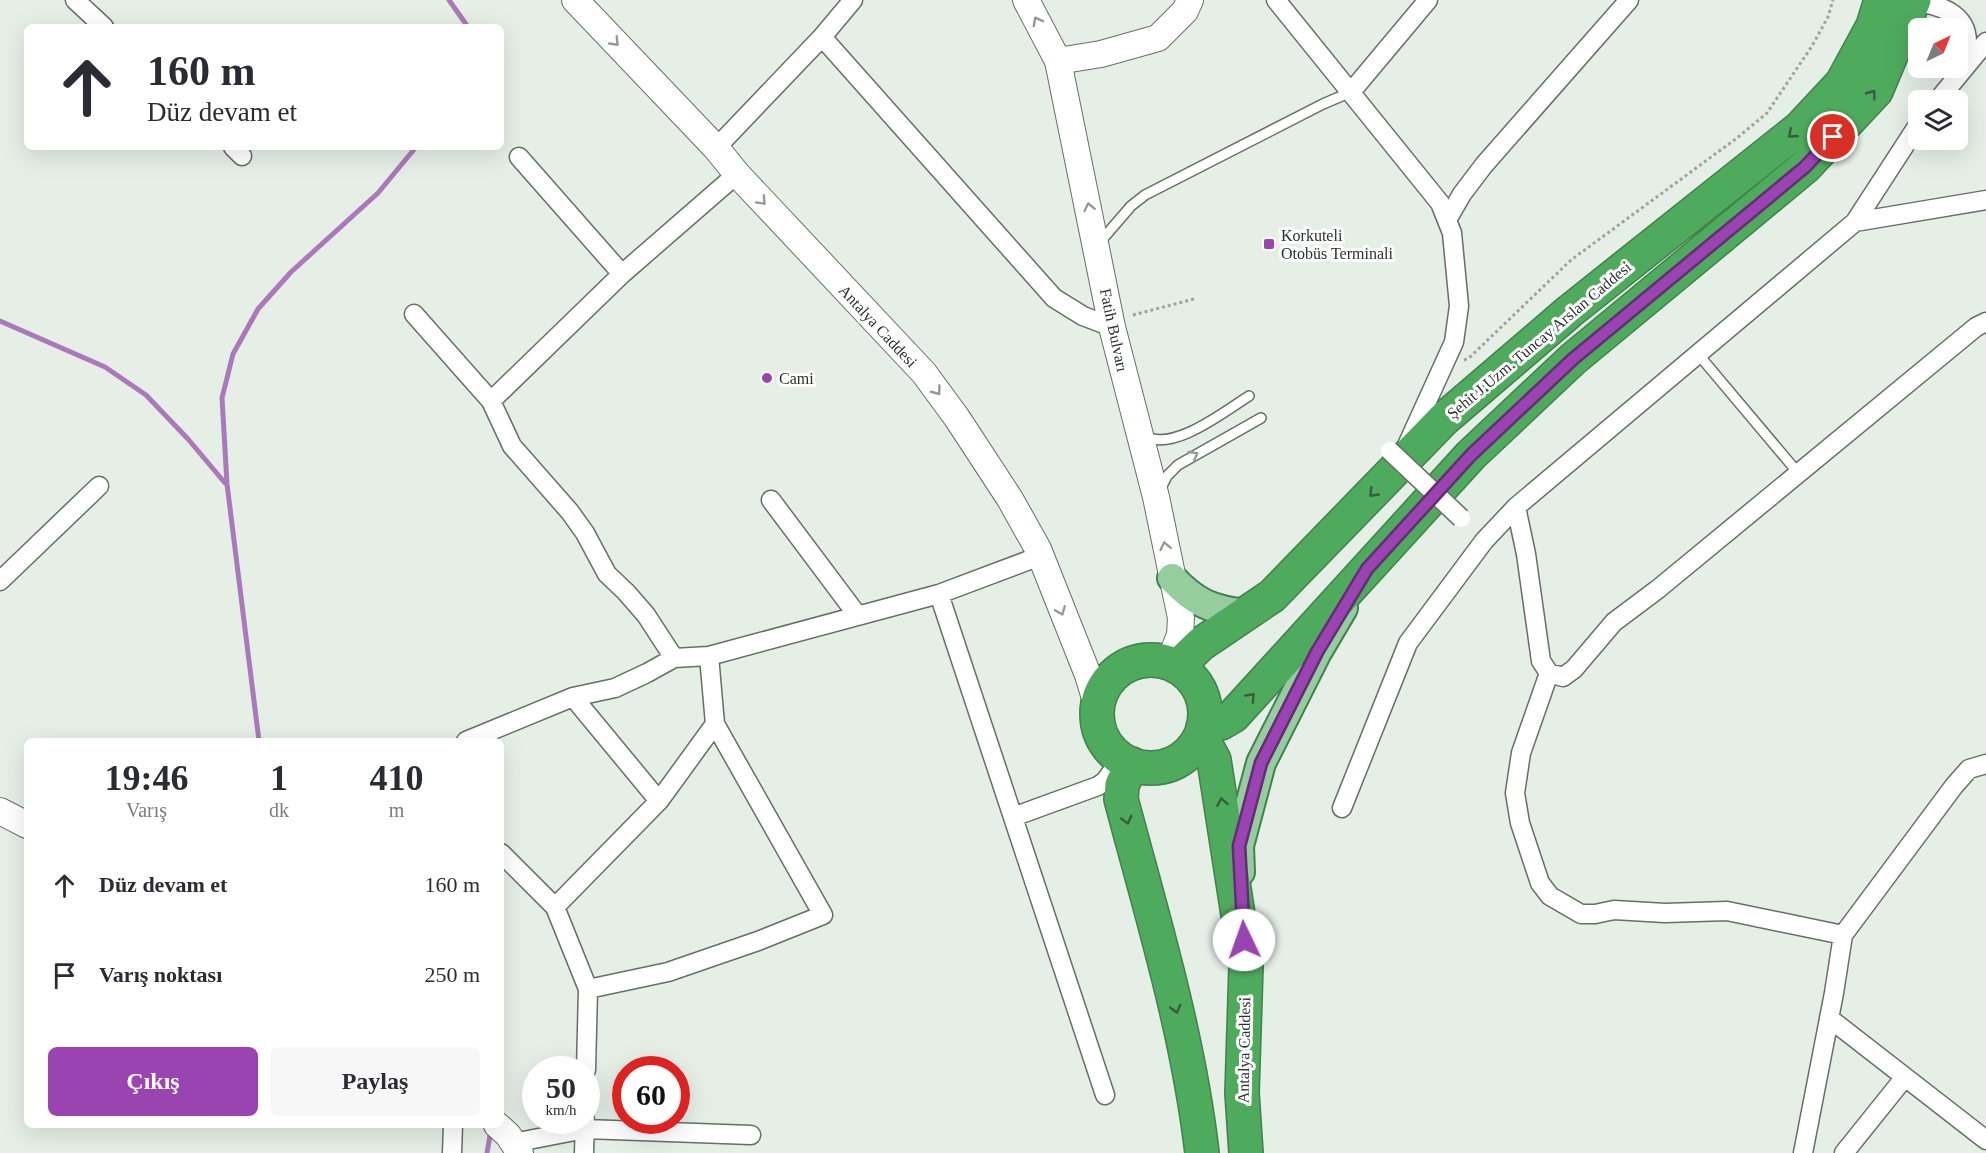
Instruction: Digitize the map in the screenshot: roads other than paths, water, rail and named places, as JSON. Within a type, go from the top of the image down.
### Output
[{"type":"highway","name":"Şehit J.Uzm. Tuncay Arslan Caddesi","points":[[1173,665],[1272,596],[1393,460],[1561,319],[1800,128],[1842,83],[1873,26],[1881,0]]},
{"type":"highway","points":[[1202,732],[1233,716],[1471,455],[1573,359],[1805,167],[1876,91],[1913,1]]},
{"type":"highway","points":[[1152,660],[1173,665],[1191,678],[1200,693],[1205,710],[1202,732],[1191,751],[1176,762],[1150,768],[1127,761],[1110,749],[1101,734],[1098,708],[1107,684],[1126,666],[1152,660]]},
{"type":"highway","name":"Antalya Caddesi","points":[[1202,732],[1214,760],[1245,964],[1242,1093],[1246,1153]]},
{"type":"highway","points":[[1127,761],[1121,799],[1186,1045],[1202,1153]]},
{"type":"main road","name":"Antalya Caddesi","points":[[575,0],[716,148],[737,174],[924,373],[957,418],[1010,499],[1040,556],[1088,675],[1098,708]]},
{"type":"main road","name":"Fatih Bulvarı","points":[[1026,0],[1058,61],[1097,247],[1123,321],[1138,430],[1156,497],[1181,618],[1180,635],[1173,665]]},
{"type":"main road","points":[[1058,61],[1101,54],[1158,38],[1185,11],[1190,0]]},
{"type":"main road","points":[[1245,964],[1239,846],[1261,763],[1317,652],[1367,569]]},
{"type":"main road","points":[[1172,578],[1186,593],[1205,605],[1246,614]]},
{"type":"main road","points":[[0,812],[24,824]]},
{"type":"street","points":[[75,0],[101,24]]},
{"type":"street","points":[[716,148],[822,37],[852,0]]},
{"type":"street","points":[[1276,0],[1440,203],[1448,220],[1452,233],[1459,306],[1454,342],[1393,460],[1461,518]]},
{"type":"street","points":[[1351,92],[1428,0]]},
{"type":"street","points":[[1448,220],[1462,194],[1484,165],[1629,0]]},
{"type":"street","points":[[1913,1],[1944,8],[1956,18]]},
{"type":"street","points":[[822,37],[1054,298],[1083,316],[1123,321]]},
{"type":"street","points":[[1968,64],[1986,42]]},
{"type":"street","points":[[1946,90],[1956,78]]},
{"type":"street","points":[[1342,808],[1408,643],[1484,541],[1516,507],[1855,222],[1908,140]]},
{"type":"street","points":[[519,157],[622,274]]},
{"type":"street","points":[[490,401],[622,274],[737,174]]},
{"type":"street","points":[[1855,222],[1986,200]]},
{"type":"street","points":[[414,314],[490,401],[512,446],[570,512],[585,533],[607,574],[646,615],[674,658]]},
{"type":"street","points":[[1516,507],[1526,554],[1541,661],[1549,673],[1563,677],[1574,669],[1614,622],[1658,589],[1976,327],[1986,322]]},
{"type":"street","points":[[0,581],[99,486]]},
{"type":"street","points":[[771,500],[858,616]]},
{"type":"street","points":[[473,738],[573,697],[615,688],[674,658],[708,656],[939,594],[1040,556]]},
{"type":"street","points":[[939,594],[1105,1095]]},
{"type":"street","points":[[588,989],[668,972],[824,915],[715,724],[708,656]]},
{"type":"street","points":[[1549,673],[1521,753],[1515,793],[1520,823],[1540,883],[1550,896],[1581,914],[1614,910],[1665,913],[1727,911],[1843,935]]},
{"type":"street","points":[[573,697],[659,801]]},
{"type":"street","points":[[555,907],[659,801],[715,724]]},
{"type":"street","points":[[1013,817],[1098,786],[1127,761]]},
{"type":"street","points":[[1803,1153],[1843,935],[1954,786],[1969,769],[1986,764]]},
{"type":"street","points":[[504,856],[555,907],[588,989],[586,1056]]},
{"type":"street","points":[[1829,1018],[1986,1140]]},
{"type":"street","points":[[1844,1153],[1905,1077]]},
{"type":"street","points":[[600,1126],[751,1135]]},
{"type":"street","points":[[452,1153],[453,1128]]},
{"type":"street","points":[[510,1139],[537,1134]]},
{"type":"street","points":[[584,1153],[585,1134]]},
{"type":"lane","points":[[1097,247],[1131,206],[1145,195],[1351,92]]},
{"type":"lane","points":[[1698,354],[1798,474]]},
{"type":"lane","points":[[1138,430],[1150,439],[1178,438],[1249,396]]},
{"type":"lane","points":[[1156,497],[1167,476],[1178,465],[1261,418]]},
{"type":"waterway","points":[[449,0],[466,24]]},
{"type":"waterway","points":[[259,738],[227,484],[222,398],[233,354],[258,309],[291,272],[378,193],[414,150]]},
{"type":"waterway","points":[[0,321],[105,367],[146,395],[188,439],[225,483]]},
{"type":"waterway","points":[[487,1153],[491,1130]]},
{"type":"place","name":"Korkuteli Otobüs Terminali","points":[[1269,244]]},
{"type":"place","name":"Cami","points":[[767,378]]}]
